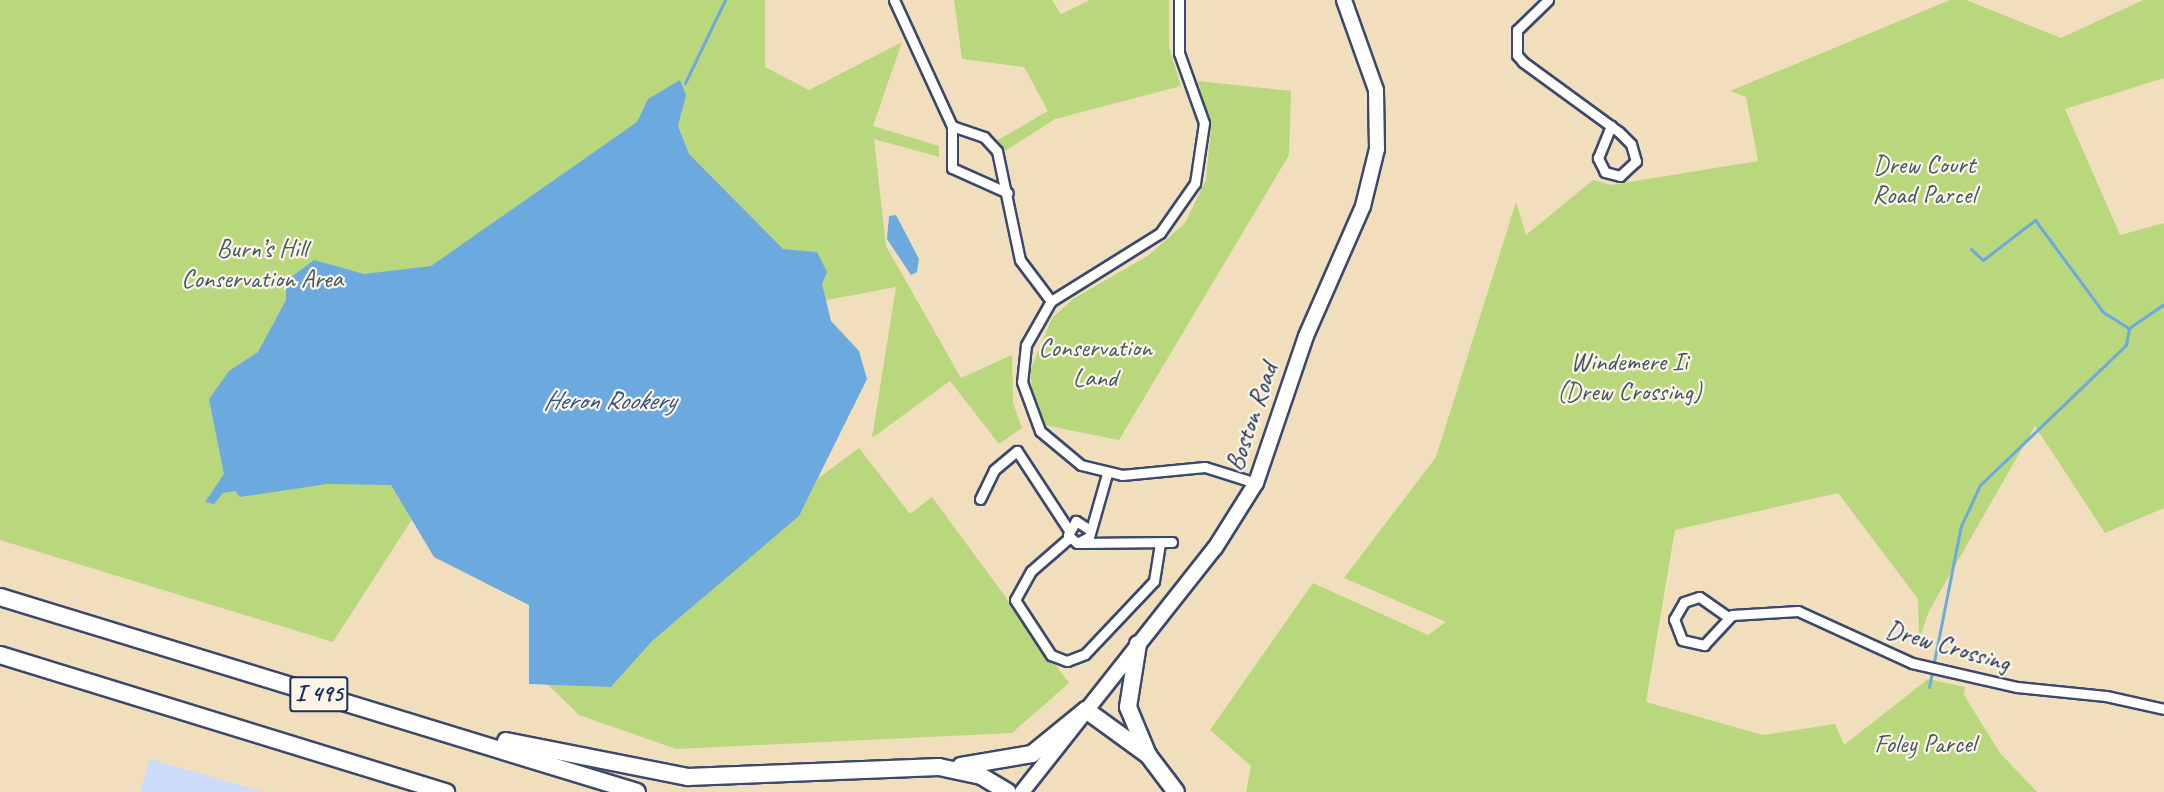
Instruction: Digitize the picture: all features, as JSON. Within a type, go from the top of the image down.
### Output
[{"type":"highway","name":"I 495","points":[[0,597],[637,792]]},
{"type":"highway","points":[[1138,644],[1128,682],[1128,707],[1148,755],[1176,792]]},
{"type":"highway","name":"I 495","points":[[0,655],[446,792]]},
{"type":"highway","points":[[421,725],[688,777],[945,768],[1032,754],[1086,710],[1148,755]]},
{"type":"highway","points":[[339,760],[410,792]]},
{"type":"highway","points":[[945,768],[981,776],[1008,792]]},
{"type":"main road","name":"Boston Road","points":[[1022,792],[1229,529],[1256,483],[1306,336],[1363,206],[1377,150],[1376,90],[1344,0]]},
{"type":"street","points":[[894,0],[952,126],[952,168],[1008,193]]},
{"type":"street","points":[[1179,0],[1179,53],[1204,132],[1191,193],[1160,233],[1051,301],[1024,351],[1026,402],[1040,430],[1062,454],[1107,474],[1205,467],[1256,483]]},
{"type":"street","points":[[1548,0],[1518,30],[1517,55],[1611,126],[1636,155],[1633,167],[1620,176],[1605,172],[1599,161],[1611,126]]},
{"type":"street","points":[[952,126],[992,143],[1008,193],[1020,260],[1051,301]]},
{"type":"street","points":[[980,499],[994,470],[1017,451],[1060,512],[1069,533],[1081,543],[1172,542]]},
{"type":"street","points":[[1081,543],[1090,531],[1107,474]]},
{"type":"street","points":[[1098,502],[1077,521],[1069,533],[1031,571],[1015,600],[1051,655],[1067,661],[1085,654],[1154,581],[1161,565],[1160,542]]},
{"type":"street","points":[[1060,512],[1112,544]]},
{"type":"street","points":[[1699,597],[1728,617],[1718,635],[1704,645],[1682,640],[1674,619],[1684,602],[1699,597]]},
{"type":"street","name":"Drew Crossing","points":[[1728,617],[1798,611],[1912,663],[2017,687],[2106,696],[2164,709]]},
{"type":"shaded area","points":[[150,759],[263,792],[140,792]]},
{"type":"green space","name":"Burn’s Hill Conservation Area","points":[[0,0],[765,0],[765,67],[809,90],[902,42],[873,126],[939,146],[939,157],[874,139],[886,246],[961,378],[1012,355],[1013,403],[1022,428],[999,444],[950,381],[872,438],[896,287],[642,335],[592,240],[333,642],[0,540]]},
{"type":"green space","points":[[954,0],[1052,0],[1061,14],[1090,0],[1169,0],[1169,47],[1181,86],[1055,119],[1005,151],[996,141],[1048,111],[1024,67],[962,59]]},
{"type":"green space","name":"Windemere Ii (Drew Crossing)","points":[[1950,0],[1966,0],[2061,38],[2143,0],[2164,0],[2164,78],[2065,109],[2120,235],[2164,223],[2164,508],[2105,533],[2035,426],[1929,611],[1919,640],[1918,599],[1838,493],[1675,530],[1646,702],[1763,735],[1835,724],[1844,745],[1928,679],[1965,687],[1964,695],[2000,753],[2037,792],[1246,792],[1251,766],[1210,730],[1313,583],[1428,635],[1446,622],[1344,578],[1436,457],[1516,202],[1526,235],[1593,180],[1611,185],[1758,161],[1746,97],[1730,91]]},
{"type":"green space","name":"Conservation Land","points":[[1198,81],[1291,91],[1289,155],[1119,440],[1044,425],[1034,405],[1030,371],[1052,318],[1073,299],[1149,255],[1185,223],[1206,180],[1211,128]]},
{"type":"green space","points":[[859,448],[910,514],[932,497],[1069,683],[1012,733],[676,749],[579,715],[544,681]]},
{"type":"water","name":"Heron Rookery","points":[[680,80],[686,95],[678,126],[689,154],[783,249],[817,252],[827,272],[822,284],[831,321],[859,351],[867,379],[799,516],[652,641],[611,687],[529,684],[529,605],[434,557],[391,485],[327,484],[240,497],[235,491],[223,493],[214,504],[205,502],[224,474],[209,399],[229,371],[258,352],[286,300],[286,281],[314,260],[364,274],[431,266],[637,122],[648,99]]},
{"type":"water","points":[[896,215],[919,259],[917,272],[911,275],[887,239],[889,216]]},
{"type":"waterway","points":[[685,83],[725,0]]},
{"type":"waterway","points":[[1971,249],[1983,260],[2035,220],[2103,312],[2129,328]]},
{"type":"waterway","points":[[1929,687],[1961,526],[1980,485],[2126,345],[2129,328],[2164,304]]},
{"type":"park label","name":"Drew Court Road Parcel","points":[[1924,180]]},
{"type":"park label","name":"Foley Parcel","points":[[1925,744]]}]
